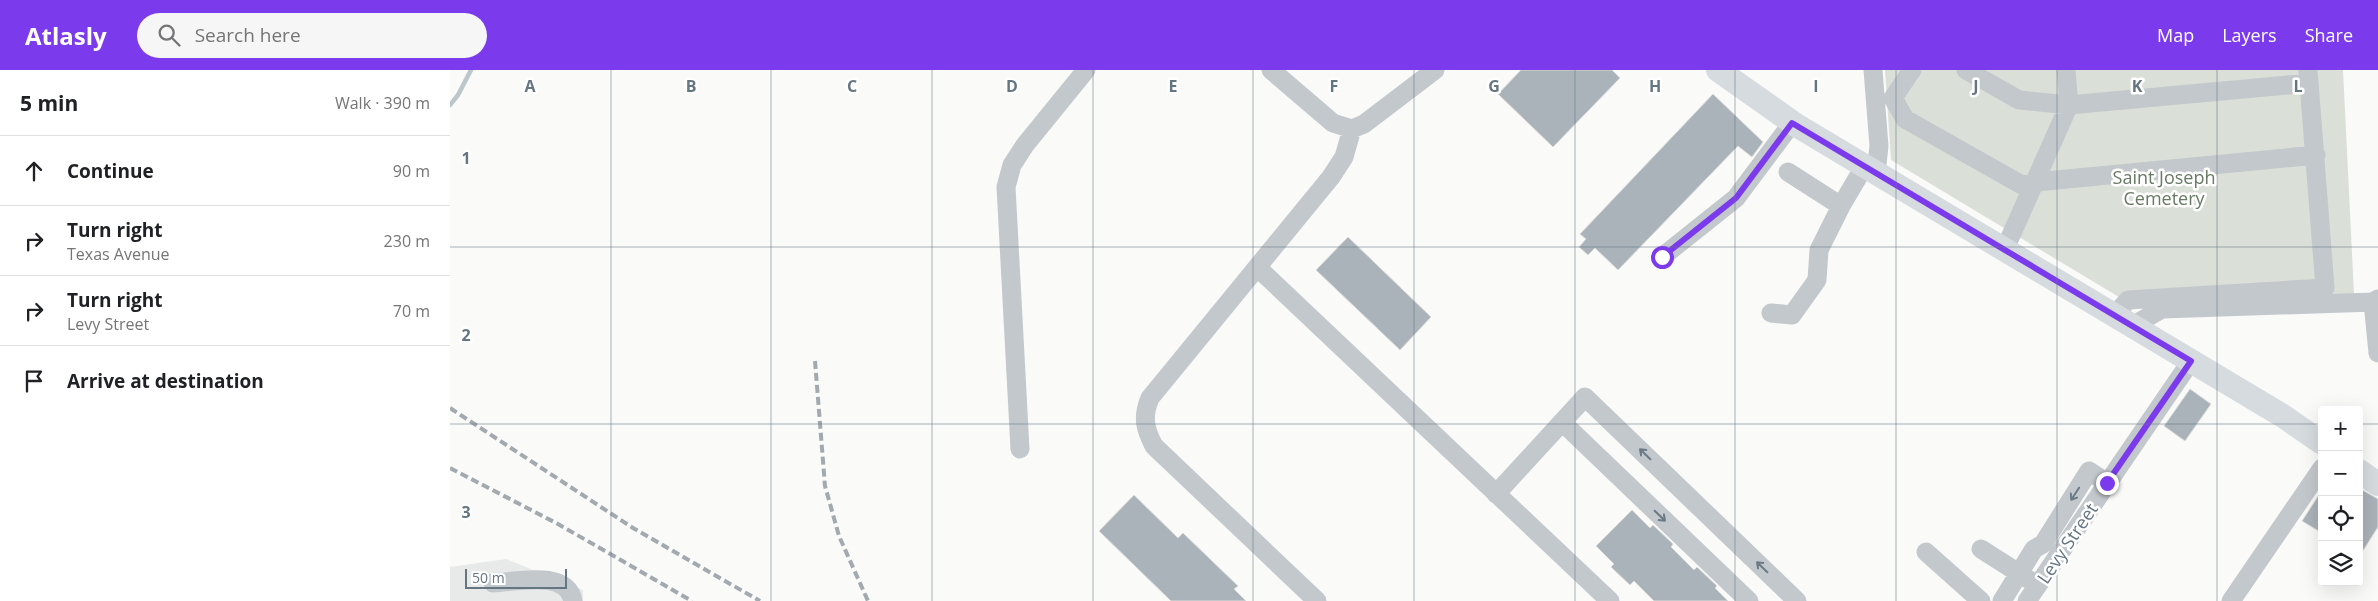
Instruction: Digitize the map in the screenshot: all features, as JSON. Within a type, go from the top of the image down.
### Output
[{"type":"main road","points":[[1718,70],[1792,123],[2283,416],[2318,440]]},
{"type":"main road","points":[[2363,474],[2378,484]]},
{"type":"street","points":[[1020,449],[1006,187],[1012,164],[1025,145],[1086,70]]},
{"type":"street","points":[[1271,70],[1333,123],[1352,129],[1364,124],[1435,70]]},
{"type":"street","points":[[1771,313],[1792,315],[1817,280],[1819,250],[1841,206],[1870,170],[1879,146],[1873,70]]},
{"type":"street","points":[[1912,70],[1893,98],[1905,119],[2022,185],[2036,182],[2316,155]]},
{"type":"street","points":[[1966,70],[2019,100],[2069,105],[2308,77],[2316,155],[2325,288],[2128,300],[2123,321]]},
{"type":"street","points":[[2004,251],[2069,105],[2066,70]]},
{"type":"street","points":[[1662,257],[1736,198],[1792,123]]},
{"type":"street","points":[[1316,601],[1154,446],[1144,423],[1145,410],[1150,398],[1332,177],[1344,157],[1352,129]]},
{"type":"street","points":[[1788,172],[1841,206]]},
{"type":"street","points":[[1257,268],[1610,601]]},
{"type":"street","points":[[2123,321],[2162,309],[2376,301],[2378,353]]},
{"type":"street","name":"Levy Street","points":[[2027,601],[2191,361]]},
{"type":"street","points":[[1496,494],[1585,397],[1797,601]]},
{"type":"street","points":[[1562,422],[1749,601]]},
{"type":"street","points":[[2002,601],[2034,549],[2043,544],[2090,471],[2107,483]]},
{"type":"street","points":[[2231,601],[2318,474]]},
{"type":"street","points":[[1981,549],[2038,585]]},
{"type":"street","points":[[1926,552],[1981,601]]},
{"type":"street","points":[[492,583],[551,581],[566,586],[572,594],[573,601]]},
{"type":"shaded area","points":[[506,559],[583,590],[583,601],[450,601],[450,567]]},
{"type":"green space","name":"Saint Joseph Cemetery","points":[[1885,70],[2343,70],[2354,294],[2134,306],[1891,160]]},
{"type":"building","points":[[1521,70],[1612,70],[1620,78],[1553,147],[1498,94]]},
{"type":"building","points":[[1713,94],[1763,142],[1752,157],[1738,146],[1618,270],[1595,248],[1588,255],[1579,247],[1586,239],[1580,234]]},
{"type":"building","points":[[1348,237],[1431,317],[1400,350],[1316,270]]},
{"type":"building","points":[[2190,389],[2211,404],[2185,441],[2164,426]]},
{"type":"building","points":[[2363,490],[2378,499],[2378,527],[2363,551]]},
{"type":"building","points":[[1134,495],[1178,538],[1183,533],[1238,586],[1234,589],[1246,601],[1171,601],[1099,531]]},
{"type":"building","points":[[2318,496],[2318,531],[2302,521]]},
{"type":"building","points":[[1632,510],[1650,528],[1653,525],[1673,544],[1671,547],[1694,570],[1697,567],[1717,586],[1715,588],[1728,601],[1654,601],[1634,581],[1630,585],[1611,567],[1614,564],[1596,546]]},
{"type":"waterway","points":[[450,105],[458,95],[471,70]]},
{"type":"railway","points":[[815,361],[825,486],[839,536],[868,601]]},
{"type":"railway","points":[[450,408],[633,528],[760,601]]},
{"type":"railway","points":[[450,468],[558,524],[692,601]]},
{"type":"route","points":[[1662,257],[1736,198],[1792,123],[1921,199],[1983,239],[2191,361],[2107,483]]}]
